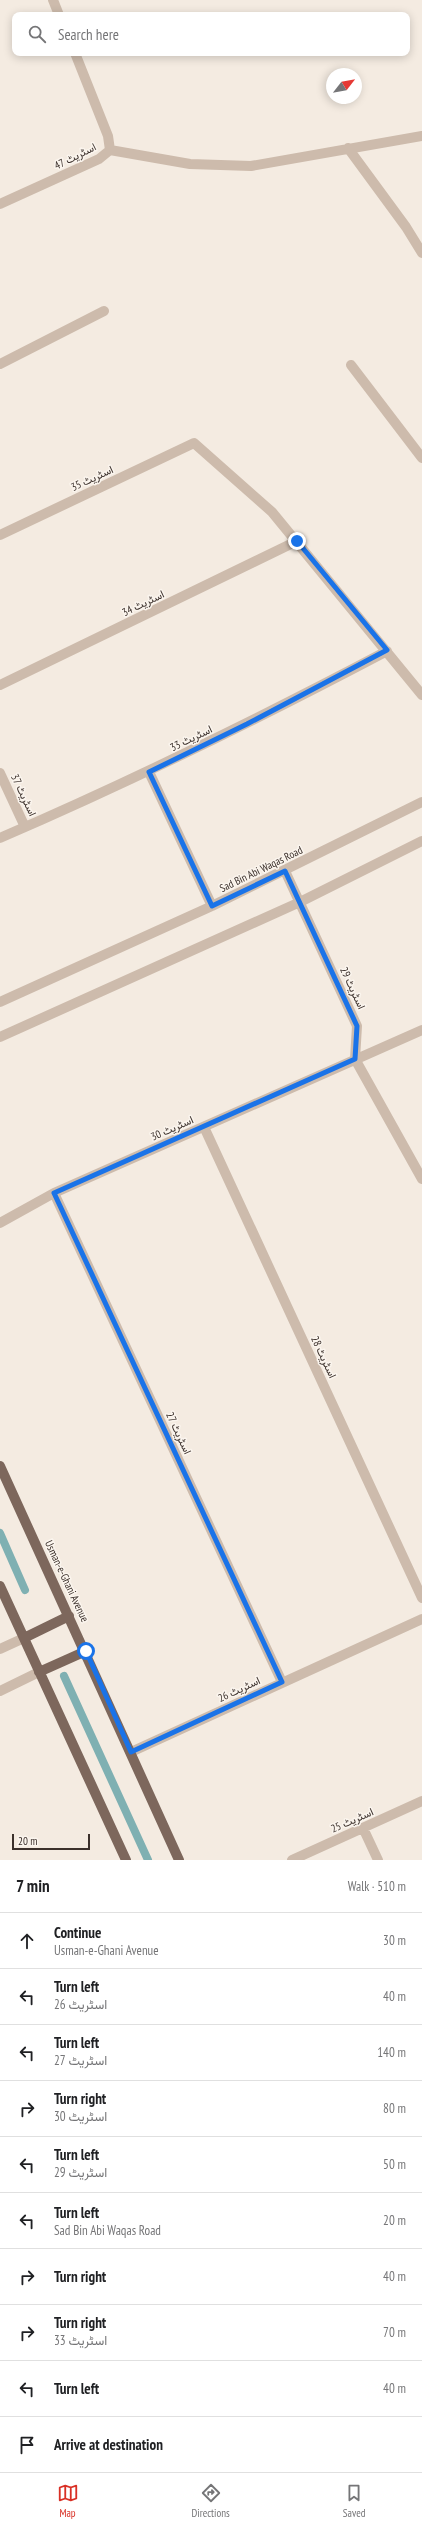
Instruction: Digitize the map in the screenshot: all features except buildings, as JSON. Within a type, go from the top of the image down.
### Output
[{"type":"main road","name":"Usman-e-Ghani Avenue","points":[[0,1466],[86,1651],[179,1860]]},
{"type":"main road","points":[[0,1586],[126,1860]]},
{"type":"main road","points":[[24,1638],[69,1616]]},
{"type":"main road","points":[[39,1672],[86,1651]]},
{"type":"street","points":[[53,0],[58,12]]},
{"type":"street","name":"اسٹریٹ 47","points":[[0,204],[99,159],[110,150],[108,136],[76,56]]},
{"type":"street","points":[[110,150],[209,166],[251,166],[348,148],[395,142],[422,136]]},
{"type":"street","points":[[348,148],[406,227],[422,253]]},
{"type":"street","points":[[0,364],[104,311]]},
{"type":"street","points":[[351,365],[422,458]]},
{"type":"street","name":"اسٹریٹ 35","points":[[0,535],[194,443],[272,512],[297,541]]},
{"type":"street","points":[[297,541],[422,695]]},
{"type":"street","name":"اسٹریٹ 34","points":[[0,685],[297,541]]},
{"type":"street","name":"اسٹریٹ 33","points":[[0,838],[149,772],[247,724],[387,650]]},
{"type":"street","points":[[149,772],[212,906]]},
{"type":"street","name":"اسٹریٹ 37","points":[[0,773],[25,827]]},
{"type":"street","name":"Sad Bin Abi Waqas Road","points":[[0,1002],[212,906],[422,802]]},
{"type":"street","points":[[0,1037],[300,902],[422,841]]},
{"type":"street","name":"اسٹریٹ 29","points":[[285,871],[357,1026],[355,1059]]},
{"type":"street","name":"اسٹریٹ 30","points":[[0,1223],[54,1193],[422,1030]]},
{"type":"street","points":[[355,1059],[422,1179]]},
{"type":"street","name":"اسٹریٹ 28","points":[[204,1127],[422,1598]]},
{"type":"street","name":"اسٹریٹ 27","points":[[54,1193],[282,1682]]},
{"type":"street","name":"اسٹریٹ 26","points":[[131,1752],[422,1619]]},
{"type":"street","points":[[0,1649],[24,1638]]},
{"type":"street","points":[[0,1690],[39,1672]]},
{"type":"street","name":"اسٹریٹ 25","points":[[292,1860],[422,1801]]},
{"type":"street","points":[[363,1828],[378,1860]]},
{"type":"waterway","points":[[0,1533],[25,1590]]},
{"type":"waterway","points":[[64,1676],[148,1860]]},
{"type":"route","points":[[86,1651],[131,1752],[282,1682],[54,1193],[355,1059],[357,1026],[285,871],[212,906],[149,772],[247,724],[387,650],[297,541]]}]
